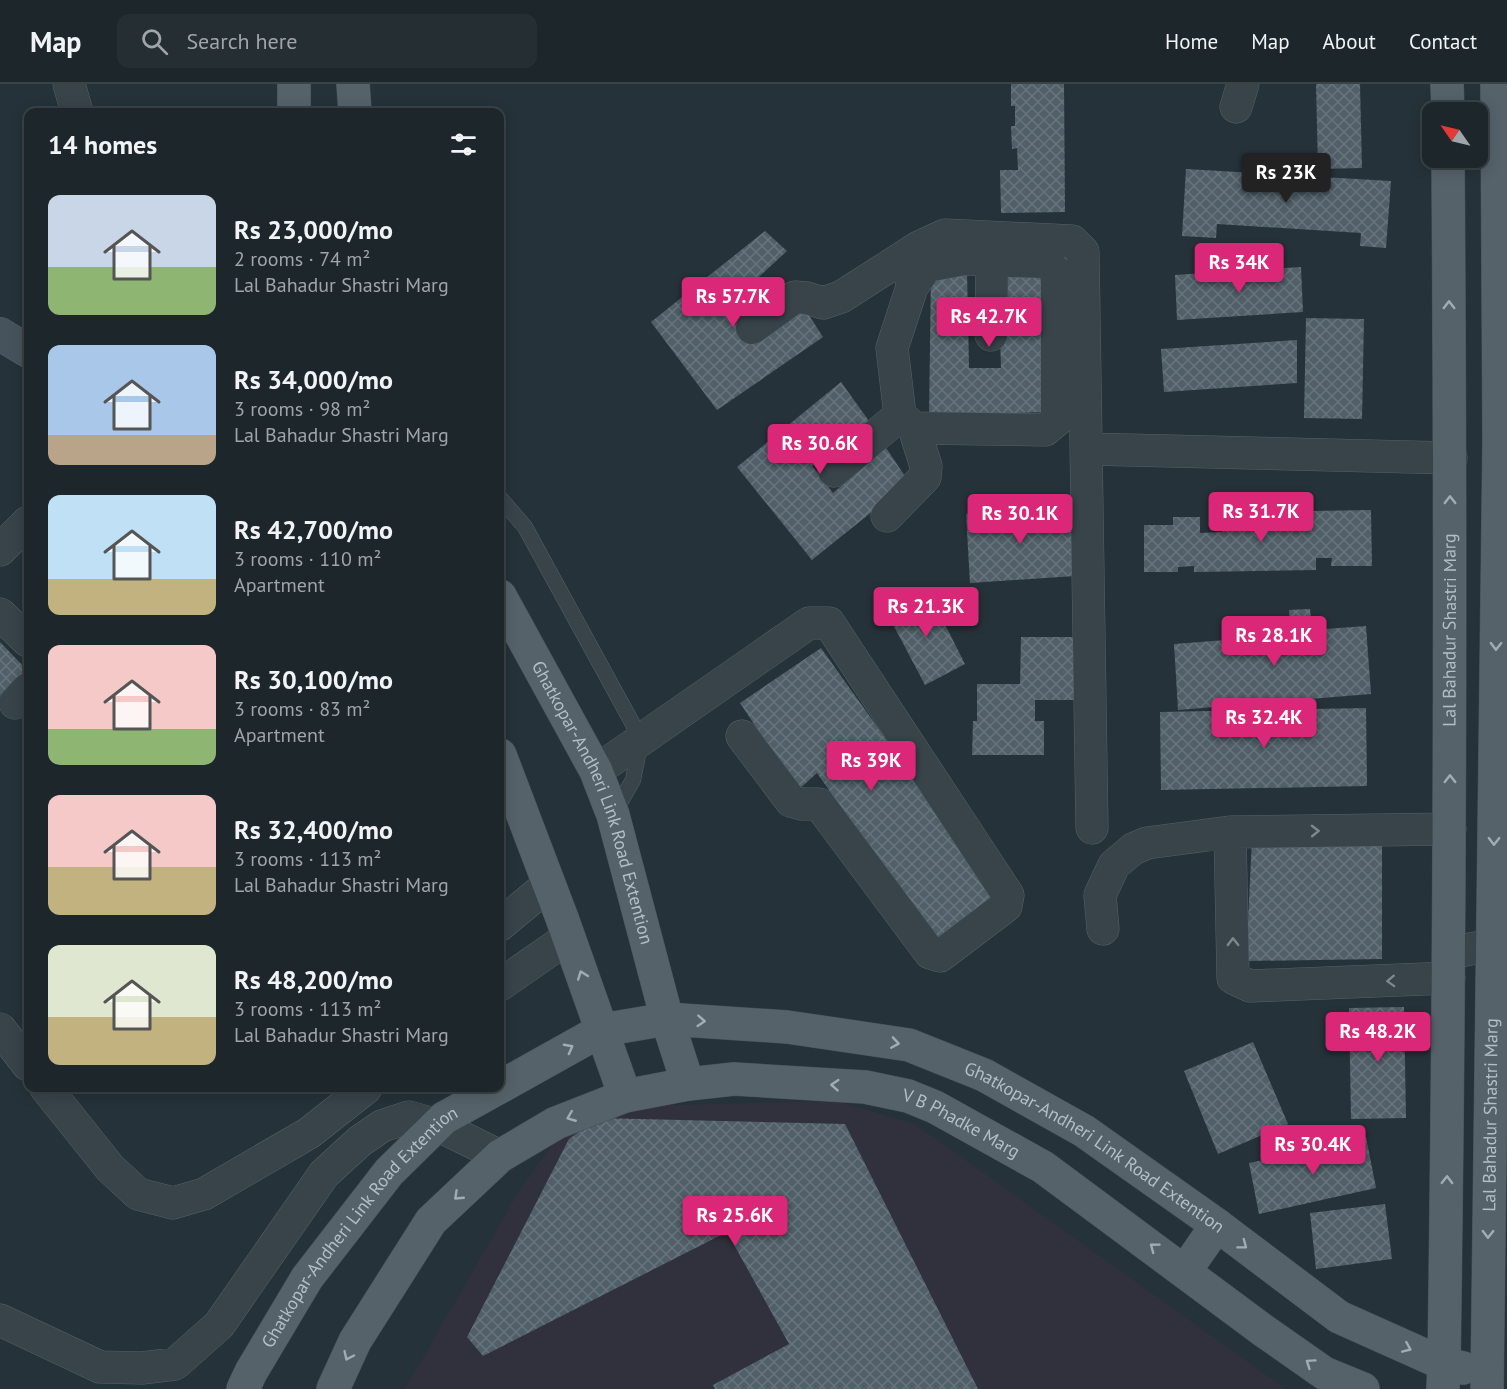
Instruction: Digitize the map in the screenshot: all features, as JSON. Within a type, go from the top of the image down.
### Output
[{"type":"main road","points":[[294,84],[294,108]]},
{"type":"main road","points":[[353,84],[355,108]]},
{"type":"main road","points":[[1447,84],[1448,102]]},
{"type":"main road","name":"Lal Bahadur Shastri Marg","points":[[1493,1381],[1500,943],[1497,84]]},
{"type":"main road","name":"Lal Bahadur Shastri Marg","points":[[1444,1376],[1450,829],[1448,168]]},
{"type":"main road","name":"Ghatkopar-Andheri Link Road Extention","points":[[504,603],[596,771],[613,815],[667,1019],[688,1084]]},
{"type":"main road","points":[[504,771],[569,937],[625,1096]]},
{"type":"main road","name":"Ghatkopar-Andheri Link Road Extention","points":[[504,1084],[602,1030],[667,1019],[787,1027],[909,1045],[984,1075],[1084,1131],[1339,1317],[1444,1376],[1493,1381]]},
{"type":"main road","points":[[908,1096],[932,1054]]},
{"type":"main road","name":"V B Phadke Marg","points":[[333,1389],[355,1341],[431,1221],[501,1156],[556,1123],[625,1096],[688,1084],[734,1079],[864,1087],[908,1096],[935,1107],[1043,1167],[1324,1373],[1363,1389]]},
{"type":"main road","name":"Ghatkopar-Andheri Link Road Extention","points":[[243,1389],[307,1278],[389,1172],[444,1118],[490,1092]]},
{"type":"main road","points":[[1005,1146],[1036,1104]]},
{"type":"main road","points":[[1185,1271],[1217,1226]]},
{"type":"street","points":[[69,84],[76,108]]},
{"type":"street","points":[[752,328],[795,297],[823,303],[841,297],[919,247],[945,235],[1072,241],[1083,252],[1092,828]]},
{"type":"street","points":[[1051,267],[1077,246]]},
{"type":"street","points":[[908,255],[912,287]]},
{"type":"street","points":[[834,471],[907,422],[1045,430],[1057,420],[1057,273],[1046,262],[964,259],[927,266],[912,287],[892,348],[907,422],[926,466],[925,477],[887,516]]},
{"type":"street","points":[[991,335],[992,260]]},
{"type":"street","points":[[0,334],[24,349]]},
{"type":"street","points":[[1087,449],[1450,458]]},
{"type":"street","points":[[0,550],[24,526]]},
{"type":"street","points":[[0,614],[24,638]]},
{"type":"street","points":[[596,771],[809,623],[829,622],[1008,896],[1006,906],[940,956],[930,953],[819,804],[802,804],[791,801],[741,736]]},
{"type":"street","points":[[1103,929],[1100,895],[1114,865],[1133,849],[1146,843],[1230,832],[1450,829]]},
{"type":"street","points":[[1230,832],[1233,978],[1250,986],[1449,966],[1500,943]]},
{"type":"street","points":[[504,922],[548,885]]},
{"type":"street","points":[[504,983],[569,937]]},
{"type":"street","points":[[0,1029],[24,1060]]},
{"type":"street","points":[[49,1092],[110,1168],[138,1194],[172,1203],[204,1194],[299,1138],[361,1092]]},
{"type":"street","points":[[0,1320],[100,1367],[142,1368],[174,1376],[219,1325],[324,1174],[360,1141],[382,1126],[409,1117],[437,1125],[501,1156]]},
{"type":"lane","points":[[504,503],[525,527],[641,739],[633,780],[613,815]]},
{"type":"shaded area","points":[[836,1101],[915,1124],[1286,1389],[405,1389],[520,1189],[559,1136],[632,1106]]},
{"type":"building","points":[[1011,84],[1064,84],[1065,212],[1001,213],[1000,170],[1018,170],[1017,148],[1012,149],[1011,126],[1015,126],[1015,106],[1011,106]]},
{"type":"building","points":[[1316,84],[1360,84],[1362,168],[1318,169]]},
{"type":"building","points":[[1186,169],[1391,181],[1386,248],[1360,246],[1361,233],[1217,224],[1216,238],[1182,236]]},
{"type":"building","points":[[765,231],[787,251],[724,309],[750,343],[801,303],[823,337],[717,410],[651,322]]},
{"type":"building","points":[[1301,267],[1303,312],[1177,320],[1175,275]]},
{"type":"building","points":[[1044,268],[1047,412],[929,416],[931,272],[967,271],[969,368],[1001,368],[998,270]]},
{"type":"building","points":[[1306,318],[1364,319],[1362,419],[1304,418]]},
{"type":"building","points":[[1297,340],[1297,383],[1164,392],[1161,349]]},
{"type":"building","points":[[841,382],[869,421],[812,466],[833,493],[886,448],[909,482],[812,560],[737,467]]},
{"type":"building","points":[[1071,507],[1075,576],[970,583],[966,514]]},
{"type":"building","points":[[1371,510],[1372,566],[1331,566],[1332,558],[1316,558],[1316,570],[1194,572],[1194,566],[1178,567],[1178,572],[1144,572],[1144,525],[1173,525],[1173,517],[1200,517],[1200,533],[1222,532],[1222,515],[1244,515],[1245,525],[1265,525],[1265,512],[1296,512],[1296,527],[1311,527],[1311,511]]},
{"type":"building","points":[[928,591],[965,664],[925,685],[887,613]]},
{"type":"building","points":[[1310,609],[1312,630],[1366,626],[1371,694],[1178,710],[1174,644],[1265,637],[1265,631],[1290,629],[1289,610]]},
{"type":"building","points":[[1021,637],[1076,637],[1076,700],[1035,700],[1035,721],[1044,721],[1044,755],[972,755],[973,721],[977,721],[977,684],[1020,684]]},
{"type":"building","points":[[0,642],[24,667],[24,677],[4,698],[0,694]]},
{"type":"building","points":[[821,648],[1003,903],[939,947],[817,773],[798,790],[740,703]]},
{"type":"building","points":[[1366,708],[1367,786],[1161,790],[1160,712]]},
{"type":"building","points":[[1252,840],[1382,843],[1382,959],[1246,961]]},
{"type":"building","points":[[1404,1007],[1406,1118],[1351,1119],[1349,1008]]},
{"type":"building","points":[[1253,1042],[1288,1124],[1218,1154],[1184,1071]]},
{"type":"building","points":[[598,1118],[845,1124],[978,1389],[715,1389],[713,1385],[789,1344],[727,1232],[483,1356],[467,1337],[569,1139]]},
{"type":"building","points":[[1366,1137],[1376,1188],[1259,1214],[1249,1163]]},
{"type":"building","points":[[1385,1204],[1392,1259],[1316,1269],[1310,1213]]}]
